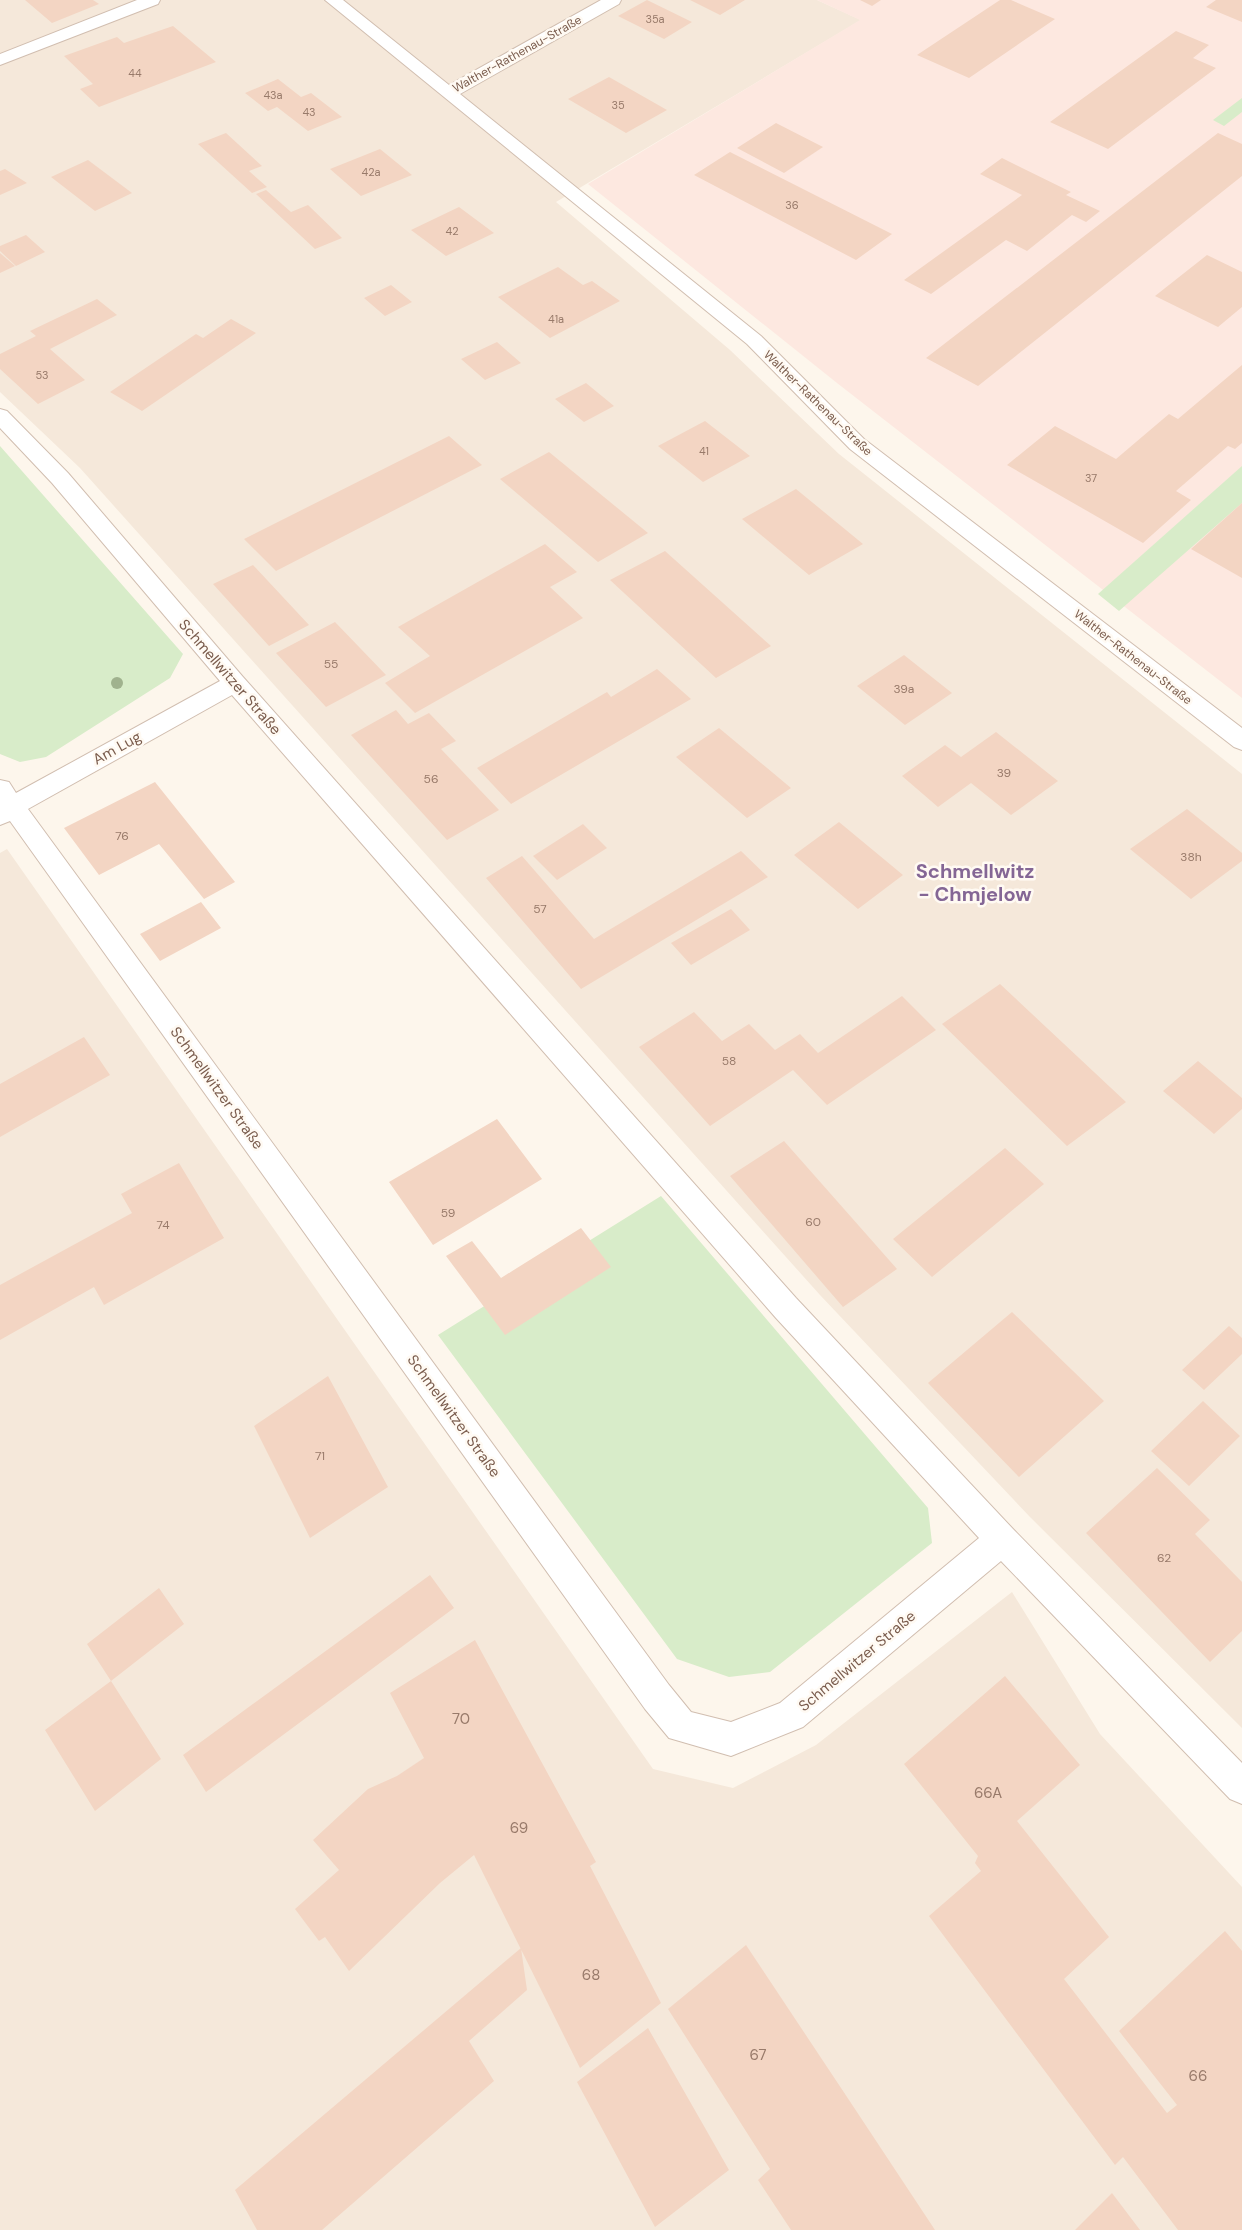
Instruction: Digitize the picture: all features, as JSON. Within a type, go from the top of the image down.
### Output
[{"type":"street","points":[[0,60],[152,0]]},
{"type":"street","name":"Walther-Rathenau-Straße","points":[[333,0],[754,340],[857,444],[1242,741]]},
{"type":"street","name":"Walther-Rathenau-Straße","points":[[448,93],[613,0]]},
{"type":"street","name":"Schmellwitzer Straße","points":[[0,416],[60,478],[235,683],[786,1308],[1002,1540],[1242,1787]]},
{"type":"street","name":"Am Lug","points":[[4,803],[235,683]]},
{"type":"street","name":"Schmellwitzer Straße","points":[[4,803],[651,1689],[681,1726],[731,1739],[792,1716],[1002,1540]]},
{"type":"shaded area","points":[[0,0],[817,0],[861,20],[556,202],[730,350],[839,454],[1242,774],[1242,1728],[1030,1517],[820,1295],[80,468],[0,392]]},
{"type":"shaded area","points":[[817,0],[1242,0],[1242,698],[837,383],[588,184],[860,20]]},
{"type":"shaded area","points":[[7,849],[653,1769],[733,1788],[816,1745],[1012,1592],[1100,1734],[1242,1887],[1242,2230],[0,2230],[0,853]]},
{"type":"green space","points":[[1242,98],[1242,112],[1224,126],[1213,120]]},
{"type":"green space","points":[[0,446],[183,654],[170,678],[46,757],[20,762],[0,754]]},
{"type":"green space","points":[[1242,466],[1242,503],[1119,611],[1098,594]]},
{"type":"green space","points":[[661,1196],[928,1508],[932,1543],[770,1672],[729,1677],[677,1659],[438,1335]]},
{"type":"building","points":[[25,0],[93,0],[99,4],[52,23]]},
{"type":"building","points":[[647,0],[692,22],[664,39],[618,16]]},
{"type":"building","points":[[690,0],[745,0],[720,15]]},
{"type":"building","points":[[860,0],[881,0],[872,6]]},
{"type":"building","points":[[1000,0],[1011,0],[1055,19],[969,78],[917,55]]},
{"type":"building","points":[[1216,0],[1242,0],[1242,22],[1206,7]]},
{"type":"building","points":[[173,26],[216,62],[99,107],[80,89],[93,84],[64,56],[117,37],[124,43]]},
{"type":"building","points":[[1176,31],[1209,45],[1193,58],[1216,68],[1108,149],[1050,122]]},
{"type":"building","points":[[609,77],[667,110],[626,133],[568,99]]},
{"type":"building","points":[[278,79],[301,97],[311,93],[342,117],[308,131],[277,107],[268,111],[245,93]]},
{"type":"building","points":[[776,123],[823,147],[784,173],[737,148]]},
{"type":"building","points":[[226,133],[262,166],[249,171],[267,187],[252,193],[198,144]]},
{"type":"building","points":[[1218,133],[1242,144],[1242,176],[978,386],[926,358]]},
{"type":"building","points":[[380,149],[412,175],[361,196],[330,169]]},
{"type":"building","points":[[730,152],[892,234],[856,260],[694,175]]},
{"type":"building","points":[[1002,158],[1071,192],[1066,195],[1100,211],[1086,222],[1072,215],[1027,251],[1006,240],[931,294],[904,280],[1022,195],[980,174]]},
{"type":"building","points":[[88,160],[132,193],[95,211],[51,177]]},
{"type":"building","points":[[5,169],[27,183],[0,195],[0,171]]},
{"type":"building","points":[[266,190],[291,212],[308,205],[342,238],[315,249],[256,194]]},
{"type":"building","points":[[459,207],[494,233],[446,256],[411,230]]},
{"type":"building","points":[[26,235],[45,252],[16,266],[0,251],[0,246]]},
{"type":"building","points":[[0,253],[15,266],[0,273]]},
{"type":"building","points":[[1207,255],[1242,272],[1242,307],[1218,327],[1155,296]]},
{"type":"building","points":[[558,267],[583,285],[592,281],[620,301],[550,338],[498,297]]},
{"type":"building","points":[[391,285],[412,302],[385,316],[364,298]]},
{"type":"building","points":[[97,299],[117,315],[50,349],[85,380],[38,404],[0,369],[0,354],[36,336],[30,331]]},
{"type":"building","points":[[231,319],[256,333],[142,411],[110,392],[196,334],[203,338]]},
{"type":"building","points":[[497,342],[521,363],[485,380],[461,359]]},
{"type":"building","points":[[1242,365],[1242,443],[1235,449],[1228,446],[1176,491],[1191,500],[1143,543],[1007,465],[1055,426],[1116,459],[1169,414],[1178,419]]},
{"type":"building","points":[[586,383],[614,406],[584,422],[555,399]]},
{"type":"building","points":[[705,421],[750,456],[703,482],[658,446]]},
{"type":"building","points":[[449,436],[482,465],[276,571],[244,539]]},
{"type":"building","points":[[549,452],[648,533],[598,562],[500,479]]},
{"type":"building","points":[[796,489],[863,544],[809,575],[742,519]]},
{"type":"building","points":[[1242,503],[1242,578],[1191,549]]},
{"type":"building","points":[[545,544],[577,572],[550,587],[583,618],[415,713],[385,683],[430,656],[398,627]]},
{"type":"building","points":[[665,551],[771,646],[716,678],[610,580]]},
{"type":"building","points":[[253,565],[309,625],[269,646],[213,584]]},
{"type":"building","points":[[335,622],[386,675],[326,707],[276,653]]},
{"type":"building","points":[[904,655],[952,693],[905,725],[857,686]]},
{"type":"building","points":[[657,669],[691,699],[511,804],[477,768],[607,692],[611,697]]},
{"type":"building","points":[[396,710],[408,724],[429,713],[456,741],[441,749],[499,810],[447,840],[351,735]]},
{"type":"building","points":[[719,728],[791,788],[747,818],[676,757]]},
{"type":"building","points":[[996,732],[1058,781],[1011,815],[971,783],[938,807],[902,776],[945,745],[961,757]]},
{"type":"building","points":[[155,782],[235,882],[204,899],[159,844],[99,875],[64,828]]},
{"type":"building","points":[[1187,809],[1242,853],[1242,861],[1191,899],[1130,849]]},
{"type":"building","points":[[839,822],[903,875],[858,909],[794,855]]},
{"type":"building","points":[[583,824],[607,848],[557,880],[533,856]]},
{"type":"building","points":[[741,851],[768,877],[581,989],[486,878],[522,856],[594,939]]},
{"type":"building","points":[[201,902],[221,928],[160,961],[140,934]]},
{"type":"building","points":[[731,909],[750,930],[691,965],[671,943]]},
{"type":"building","points":[[1000,984],[1126,1102],[1067,1146],[942,1024]]},
{"type":"building","points":[[902,996],[936,1030],[827,1105],[793,1070],[710,1126],[639,1047],[694,1012],[722,1041],[749,1024],[775,1050],[800,1034],[818,1053]]},
{"type":"building","points":[[84,1037],[110,1075],[0,1137],[0,1084]]},
{"type":"building","points":[[1198,1061],[1242,1098],[1242,1109],[1214,1134],[1163,1091]]},
{"type":"building","points":[[497,1119],[542,1179],[433,1245],[389,1182]]},
{"type":"building","points":[[784,1141],[897,1269],[843,1307],[730,1176]]},
{"type":"building","points":[[1005,1148],[1044,1184],[932,1277],[893,1239]]},
{"type":"building","points":[[179,1163],[224,1238],[104,1305],[94,1287],[0,1340],[0,1285],[132,1213],[121,1194]]},
{"type":"building","points":[[581,1228],[611,1267],[505,1335],[446,1256],[472,1241],[501,1278]]},
{"type":"building","points":[[1012,1312],[1104,1401],[1019,1477],[928,1383]]},
{"type":"building","points":[[1229,1326],[1242,1338],[1242,1354],[1204,1390],[1182,1370]]},
{"type":"building","points":[[328,1376],[388,1487],[310,1538],[254,1426]]},
{"type":"building","points":[[1203,1401],[1240,1436],[1189,1486],[1151,1451]]},
{"type":"building","points":[[1157,1468],[1210,1520],[1195,1534],[1242,1582],[1242,1631],[1210,1662],[1086,1533]]},
{"type":"building","points":[[430,1575],[454,1608],[206,1792],[183,1755]]},
{"type":"building","points":[[159,1588],[184,1624],[111,1681],[87,1644]]},
{"type":"building","points":[[475,1640],[596,1862],[590,1866],[661,2003],[580,2068],[474,1855],[440,1883],[349,1971],[325,1937],[319,1941],[295,1909],[339,1870],[313,1840],[368,1789],[397,1776],[424,1758],[390,1693]]},
{"type":"building","points":[[1005,1676],[1080,1765],[1017,1821],[1109,1937],[1064,1979],[1167,2113],[1177,2105],[1119,2031],[1225,1931],[1242,1951],[1242,2230],[1178,2230],[1123,2157],[1115,2165],[929,1916],[981,1871],[975,1863],[978,1856],[904,1764]]},
{"type":"building","points":[[111,1681],[161,1759],[95,1811],[45,1730]]},
{"type":"building","points":[[746,1945],[935,2230],[791,2230],[758,2180],[770,2169],[668,2009]]},
{"type":"building","points":[[521,1948],[527,1990],[469,2041],[494,2081],[322,2230],[257,2230],[235,2190]]},
{"type":"building","points":[[648,2028],[729,2170],[655,2227],[577,2082]]},
{"type":"building","points":[[1112,2193],[1140,2230],[1075,2230]]},
{"type":"district","name":"Schmellwitz - Chmjelow","points":[[975,882]]}]
